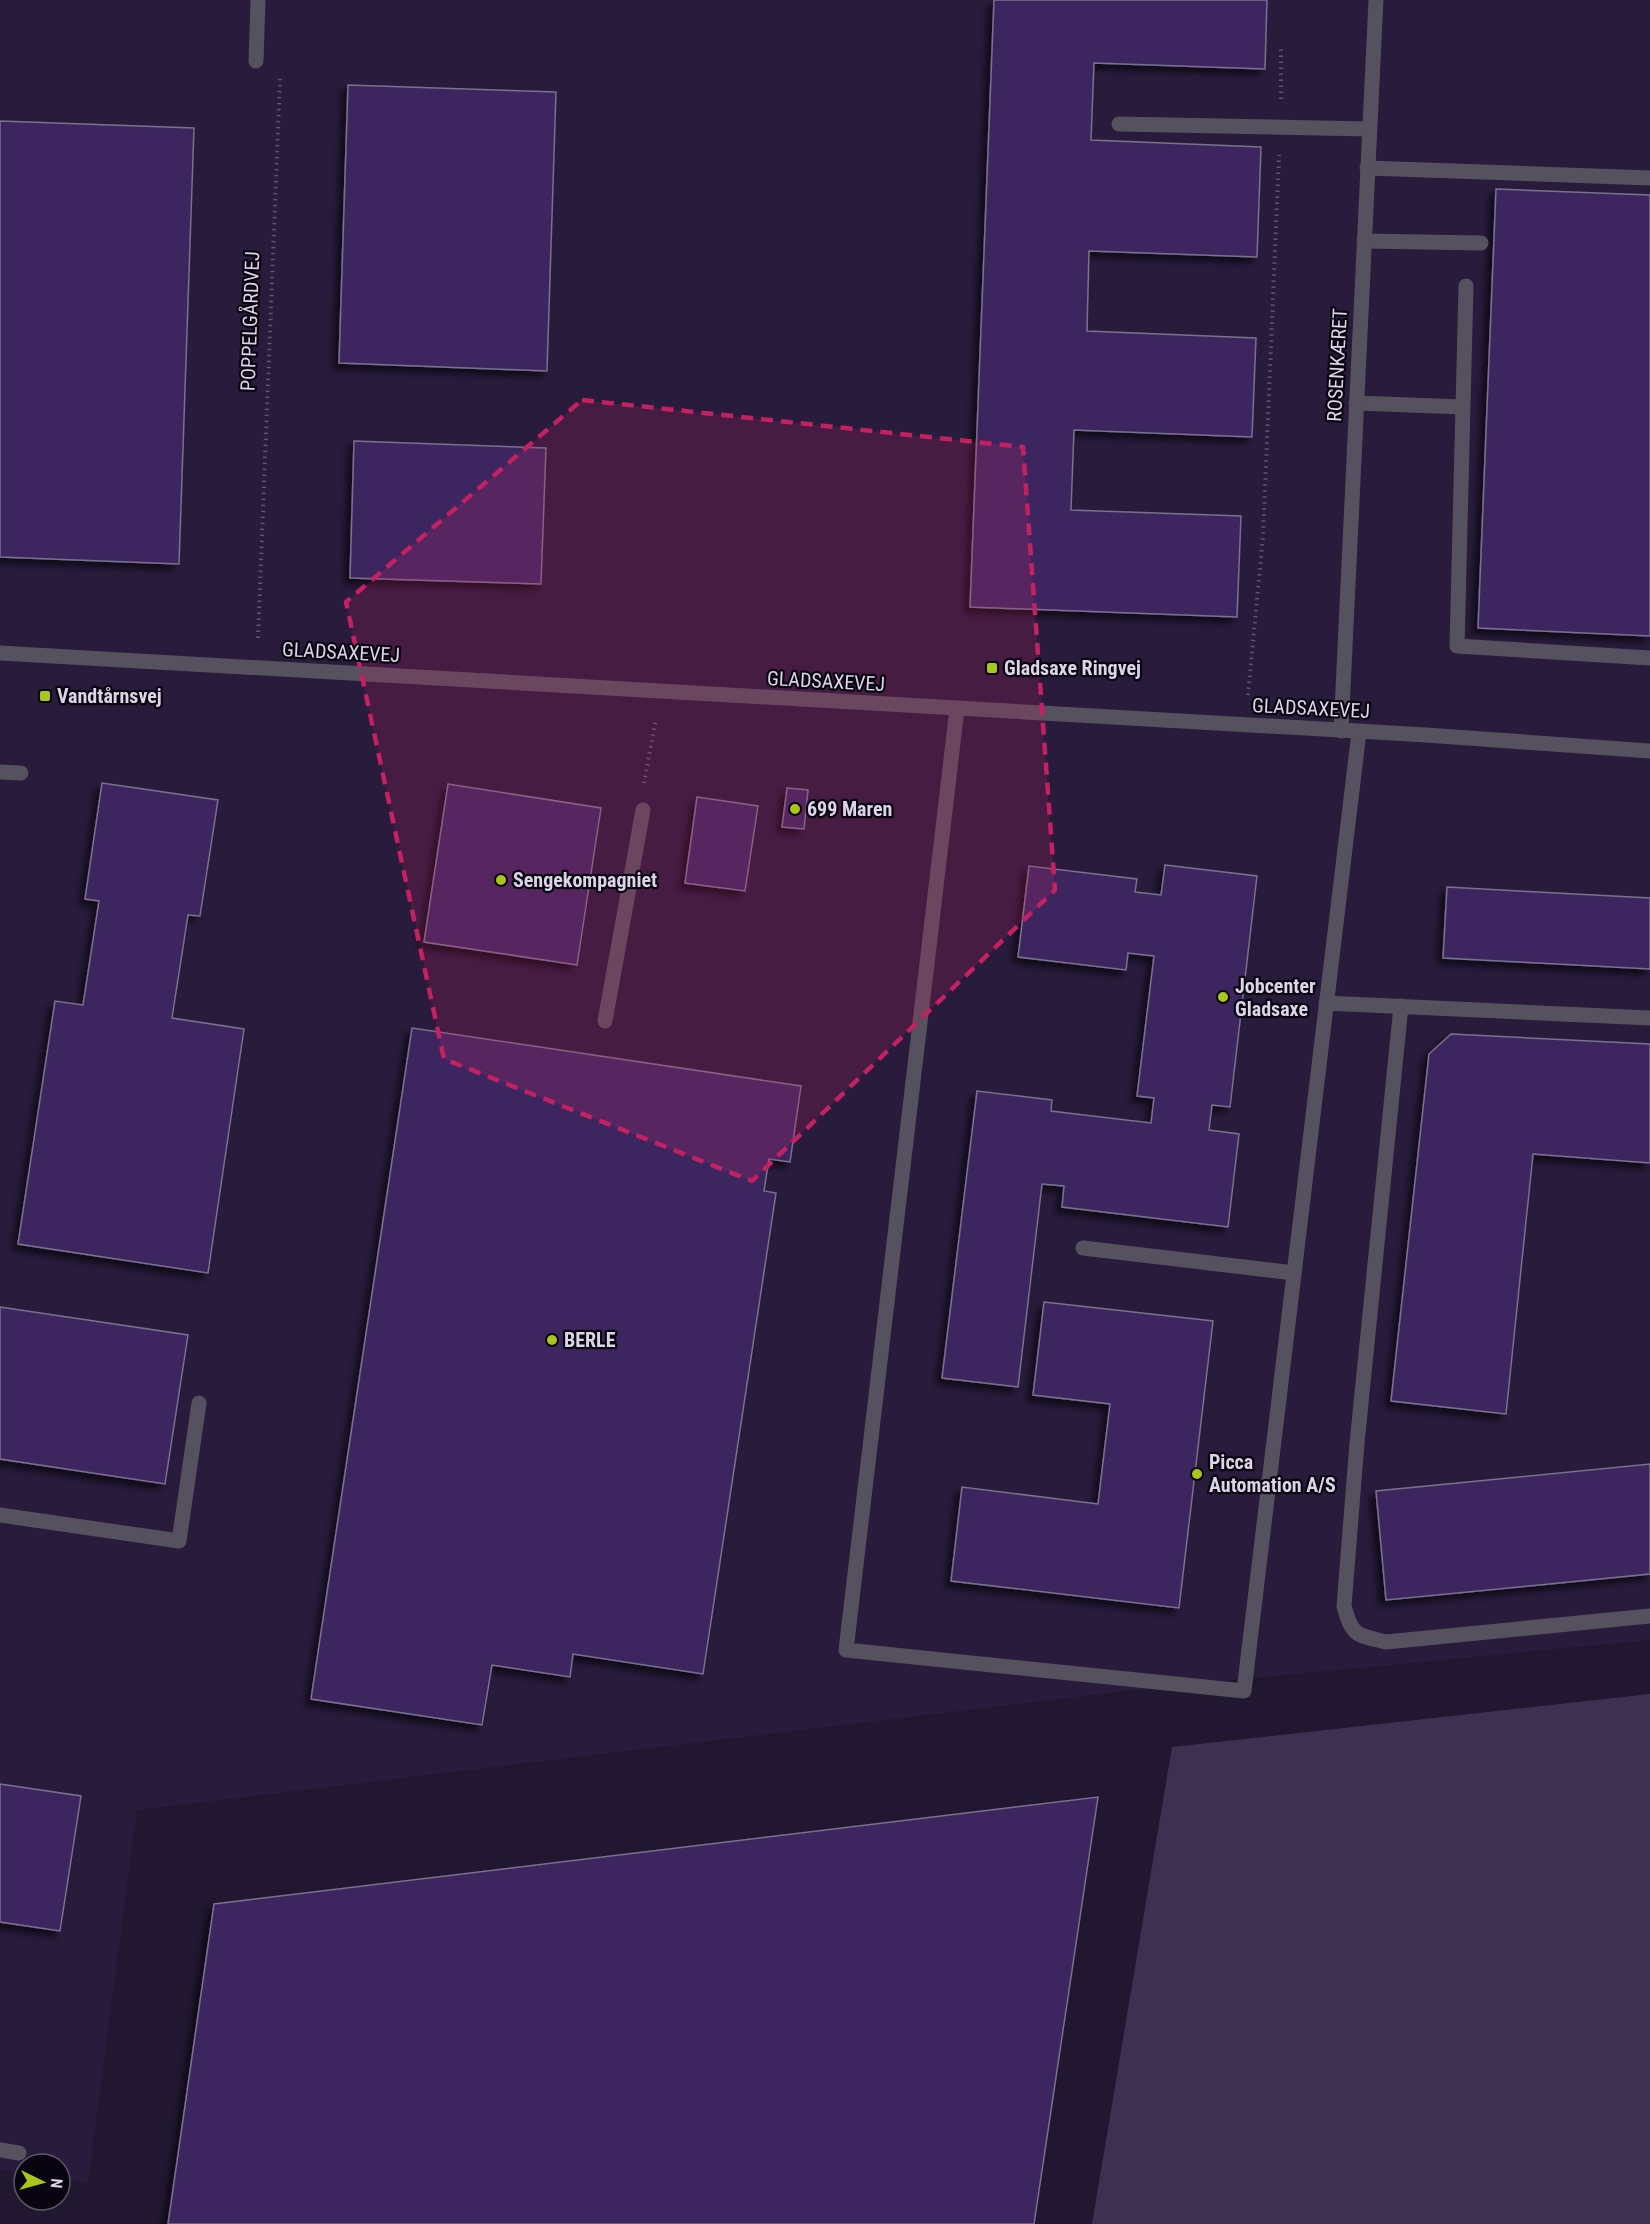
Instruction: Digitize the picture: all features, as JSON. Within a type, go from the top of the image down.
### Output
[{"type":"street","points":[[256,61],[258,0]]},
{"type":"street","name":"ROSENKÆRET","points":[[1341,731],[1376,0]]},
{"type":"street","points":[[1119,124],[1369,129]]},
{"type":"street","points":[[1367,168],[1650,178]]},
{"type":"street","points":[[1364,241],[1480,243]]},
{"type":"street","points":[[1466,286],[1457,645],[1650,658]]},
{"type":"street","points":[[1356,403],[1463,407]]},
{"type":"street","name":"GLADSAXEVEJ","points":[[0,653],[1426,735],[1650,751]]},
{"type":"street","points":[[957,709],[846,1650],[1245,1691],[1359,732]]},
{"type":"street","points":[[0,772],[21,773]]},
{"type":"street","points":[[605,1022],[643,810]]},
{"type":"street","points":[[1326,1003],[1650,1018]]},
{"type":"street","points":[[1401,1006],[1356,1455],[1344,1606],[1349,1625],[1360,1636],[1386,1642],[1650,1616]]},
{"type":"street","points":[[1083,1248],[1294,1273]]},
{"type":"street","points":[[0,1515],[179,1541],[199,1403]]},
{"type":"path","points":[[1245,726],[1263,536],[1280,127],[1281,49]]},
{"type":"path","name":"POPPELGÅRDVEJ","points":[[256,61],[281,62],[257,668]]},
{"type":"path","points":[[643,810],[643,788],[662,692]]},
{"type":"highlighted area","points":[[582,400],[1023,447],[1055,890],[752,1181],[444,1059],[346,602]]},
{"type":"shaded area","points":[[0,0],[1650,0],[1650,1640],[1151,1688],[137,1810],[88,2183],[72,2180],[72,2152],[12,2152],[12,2171],[0,2169]]},
{"type":"shaded area","points":[[1650,1694],[1650,2224],[1092,2224],[1172,1747]]},
{"type":"building","points":[[994,0],[1267,0],[1265,69],[1094,63],[1091,140],[1261,147],[1257,257],[1089,251],[1087,331],[1256,338],[1252,437],[1074,430],[1071,510],[1241,516],[1237,617],[970,607]]},
{"type":"building","points":[[348,85],[556,92],[547,371],[339,363]]},
{"type":"building","points":[[0,121],[194,128],[179,564],[0,557]]},
{"type":"building","points":[[1496,189],[1650,195],[1650,636],[1478,628]]},
{"type":"building","points":[[354,441],[546,448],[541,584],[350,578]]},
{"type":"building","points":[[102,783],[218,800],[200,916],[188,915],[172,1018],[244,1029],[208,1273],[18,1244],[55,1001],[83,1005],[99,901],[85,899]]},
{"type":"building","points":[[448,784],[601,808],[577,965],[424,942]]},
{"type":"building","name":"699 Maren","points":[[787,788],[808,790],[804,829],[782,827]]},
{"type":"building","points":[[697,797],[758,806],[745,891],[685,883]]},
{"type":"building","points":[[1165,865],[1257,876],[1230,1107],[1212,1105],[1209,1130],[1239,1134],[1228,1227],[1062,1207],[1064,1186],[1042,1184],[1018,1387],[942,1378],[977,1091],[1052,1100],[1051,1111],[1151,1123],[1154,1098],[1137,1096],[1154,956],[1128,953],[1126,970],[1018,957],[1029,866],[1137,879],[1135,892],[1161,895]]},
{"type":"building","points":[[1447,887],[1650,898],[1650,969],[1443,958]]},
{"type":"building","points":[[412,1028],[801,1086],[790,1162],[769,1159],[764,1191],[776,1193],[703,1674],[573,1654],[570,1677],[492,1665],[482,1725],[311,1699]]},
{"type":"building","points":[[1451,1034],[1650,1044],[1650,1163],[1533,1154],[1506,1414],[1391,1401],[1429,1054]]},
{"type":"building","points":[[1044,1302],[1213,1321],[1179,1608],[951,1581],[962,1487],[1098,1504],[1110,1404],[1033,1395]]},
{"type":"building","points":[[0,1307],[188,1335],[165,1484],[0,1459]]},
{"type":"building","points":[[1650,1464],[1650,1574],[1386,1600],[1376,1491]]},
{"type":"building","points":[[0,1784],[81,1796],[60,1931],[0,1922]]},
{"type":"building","points":[[1098,1797],[1034,2224],[168,2224],[214,1904]]},
{"type":"place","name":"Gladsaxe Ringvej","points":[[992,668]]},
{"type":"place","name":"Vandtårnsvej","points":[[45,696]]},
{"type":"place","name":"699 Maren","points":[[795,809]]},
{"type":"place","name":"Sengekompagniet","points":[[501,880]]},
{"type":"place","name":"Jobcenter Gladsaxe","points":[[1223,997]]},
{"type":"place","name":"BERLE","points":[[552,1340]]},
{"type":"place","name":"Picca Automation A/S","points":[[1197,1474]]}]
